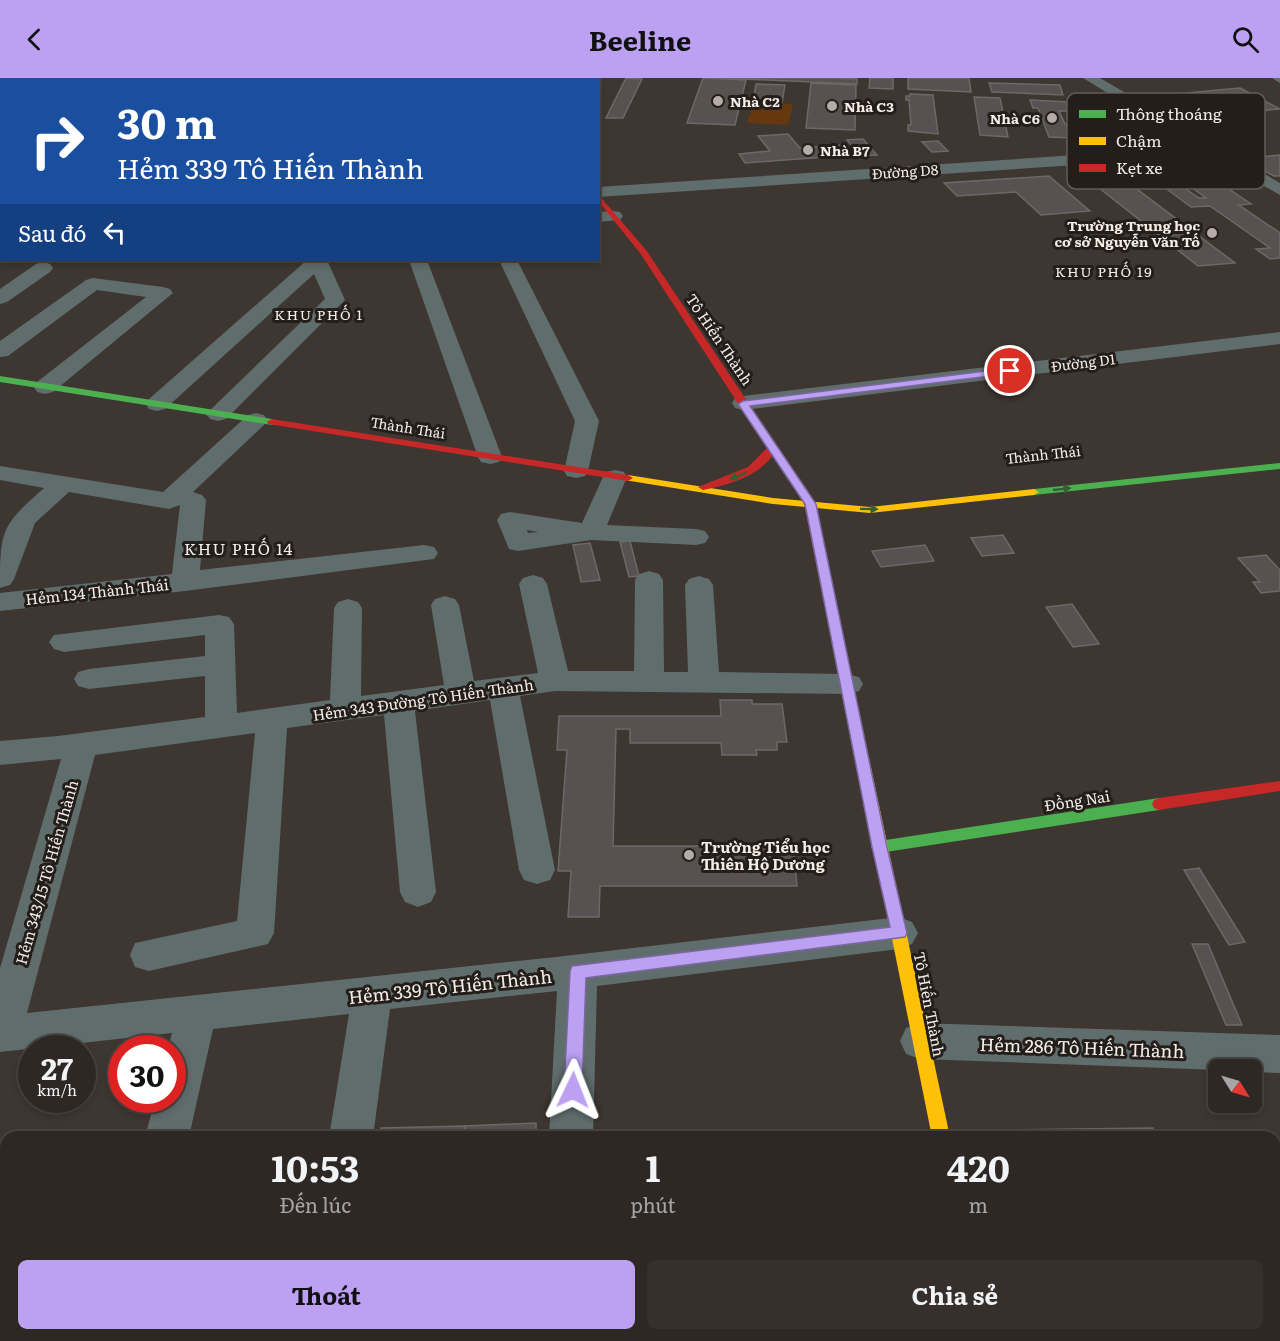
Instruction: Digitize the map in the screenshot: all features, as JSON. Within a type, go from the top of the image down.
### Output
[{"type":"main road","name":"Tô Hiến Thành","points":[[600,200],[606,216],[643,252],[810,504],[939,1131]]},
{"type":"main road","name":"Thành Thái","points":[[3,383],[157,404],[773,501],[870,510],[1280,466]]},
{"type":"main road","points":[[693,489],[719,483],[754,470],[767,459],[772,447]]},
{"type":"main road","points":[[1232,458],[1243,470]]},
{"type":"main road","name":"Thành Thái","points":[[810,504],[839,495]]},
{"type":"main road","name":"Đồng Nai","points":[[879,847],[1280,786]]},
{"type":"street","points":[[1090,78],[1116,93]]},
{"type":"street","name":"Đường D8","points":[[600,183],[1067,157]]},
{"type":"street","name":"Đường D8","points":[[600,194],[926,166]]},
{"type":"street","points":[[1265,181],[1280,190]]},
{"type":"street","points":[[157,404],[317,261]]},
{"type":"street","points":[[218,414],[335,300],[318,261]]},
{"type":"street","points":[[418,261],[490,457]]},
{"type":"street","points":[[508,261],[587,421],[576,471]]},
{"type":"street","points":[[0,298],[43,268]]},
{"type":"street","points":[[0,351],[93,284],[164,293],[45,387]]},
{"type":"street","name":"Đường D1","points":[[743,404],[1280,338]]},
{"type":"street","points":[[0,473],[169,501],[256,420]]},
{"type":"street","points":[[615,477],[591,532],[696,537]]},
{"type":"street","points":[[0,579],[23,520],[63,484]]},
{"type":"street","name":"Hẻm 134 Thành Thái","points":[[0,602],[185,582],[193,500]]},
{"type":"street","points":[[185,582],[424,553]]},
{"type":"street","points":[[649,580],[649,682]]},
{"type":"street","points":[[533,584],[555,681]]},
{"type":"street","points":[[699,585],[704,682]]},
{"type":"street","points":[[445,605],[461,693]]},
{"type":"street","points":[[345,709],[348,608]]},
{"type":"street","points":[[64,642],[219,624],[221,726]]},
{"type":"street","points":[[89,680],[220,664]]},
{"type":"street","name":"Hẻm 343 Đường Tô Hiến Thành","points":[[0,753],[81,745],[555,681],[848,684]]},
{"type":"street","points":[[503,688],[537,870]]},
{"type":"street","points":[[398,702],[418,892]]},
{"type":"street","points":[[149,955],[255,933],[272,719]]},
{"type":"street","name":"Hẻm 343/15 Tô Hiến Thành","points":[[0,1034],[81,745]]},
{"type":"street","name":"Hẻm 339 Tô Hiến Thành","points":[[0,1034],[578,971],[899,933]]},
{"type":"street","points":[[571,1131],[578,971]]},
{"type":"street","points":[[352,1131],[372,994]]},
{"type":"street","points":[[168,1131],[197,1013]]},
{"type":"street","name":"Hẻm 286 Tô Hiến Thành","points":[[920,1041],[1280,1054]]},
{"type":"shaded area","points":[[754,102],[793,104],[788,125],[747,123]]},
{"type":"building","points":[[626,78],[642,79],[623,118],[606,118]]},
{"type":"building","name":"Nhà C2","points":[[703,78],[746,80],[735,125],[687,123]]},
{"type":"building","points":[[721,78],[857,79],[857,84]]},
{"type":"building","points":[[870,78],[893,78],[893,89],[869,88]]},
{"type":"building","points":[[908,78],[969,78],[971,92],[908,89]]},
{"type":"building","name":"Nhà C3","points":[[811,83],[856,85],[855,130],[806,128]]},
{"type":"building","points":[[989,83],[1060,85],[1063,95],[992,92]]},
{"type":"building","points":[[756,84],[785,85],[782,103],[753,101]]},
{"type":"building","points":[[1240,88],[1250,93],[1186,93]]},
{"type":"building","points":[[910,94],[933,95],[938,134],[908,131],[908,125],[911,125],[909,100],[906,100],[906,96]]},
{"type":"building","points":[[974,97],[1000,98],[1008,137],[980,135]]},
{"type":"building","name":"Nhà C6","points":[[1030,100],[1067,102],[1067,111],[1059,111],[1067,124],[1067,138],[1049,137],[1038,108],[1033,108]]},
{"type":"building","points":[[1265,101],[1280,109],[1265,110]]},
{"type":"building","name":"Nhà B7","points":[[788,134],[800,148],[842,145],[851,155],[745,163],[739,154],[770,151],[758,136]]},
{"type":"building","points":[[863,139],[877,155],[860,156],[847,140]]},
{"type":"building","points":[[938,141],[948,151],[932,152],[922,142]]},
{"type":"building","points":[[1280,155],[1280,176],[1274,176],[1265,171],[1265,157]]},
{"type":"building","points":[[1049,176],[1090,211],[1041,215],[1016,192],[957,196],[944,183]]},
{"type":"building","points":[[1100,189],[1137,189],[1235,263],[1198,266]]},
{"type":"building","points":[[1167,189],[1186,189],[1199,198],[1206,198],[1194,189],[1229,189],[1251,204],[1239,205],[1280,233],[1280,258],[1270,259],[1256,249],[1270,248],[1210,206],[1191,207]]},
{"type":"building","points":[[1003,535],[1014,553],[982,556],[971,538]]},
{"type":"building","points":[[630,541],[639,576],[629,577],[620,542]]},
{"type":"building","points":[[590,543],[600,580],[581,582],[573,545]]},
{"type":"building","points":[[925,545],[934,561],[881,567],[872,551]]},
{"type":"building","points":[[1266,555],[1280,570],[1280,591],[1261,593],[1253,582],[1260,582],[1238,558]]},
{"type":"building","points":[[1072,604],[1099,644],[1073,647],[1046,607]]},
{"type":"building","points":[[720,700],[752,700],[752,704],[782,704],[787,742],[777,742],[777,750],[756,750],[757,755],[722,755],[721,743],[630,743],[630,729],[616,729],[613,846],[793,846],[797,886],[600,886],[599,917],[568,917],[571,871],[558,871],[567,750],[557,750],[559,716],[721,716]]},
{"type":"building","points":[[1199,868],[1245,942],[1229,945],[1184,870]]},
{"type":"building","points":[[1192,944],[1208,944],[1242,1025],[1226,1025]]},
{"type":"building","points":[[536,1123],[536,1131],[465,1131],[465,1126]]},
{"type":"building","points":[[465,1126],[465,1131],[381,1131],[381,1128]]},
{"type":"building","points":[[1153,1128],[1154,1131],[1003,1131]]},
{"type":"traffic: fast","points":[[0,379],[272,422]]},
{"type":"traffic: fast","points":[[1034,492],[1280,466]]},
{"type":"traffic: fast","points":[[879,847],[1159,804]]},
{"type":"traffic: slow","points":[[628,478],[773,501],[870,510],[1034,492]]},
{"type":"traffic: slow","points":[[839,646],[940,1131]]},
{"type":"traffic: jam","points":[[600,198],[643,252],[810,504],[839,646]]},
{"type":"traffic: jam","points":[[272,422],[628,478]]},
{"type":"traffic: jam","points":[[703,487],[752,470],[760,464],[773,447]]},
{"type":"traffic: jam","points":[[1159,804],[1280,786]]},
{"type":"place","name":"Nhà C2","points":[[718,101]]},
{"type":"place","name":"Nhà C3","points":[[832,106]]},
{"type":"place","name":"Nhà C6","points":[[1052,118]]},
{"type":"place","name":"Nhà B7","points":[[808,150]]},
{"type":"place","name":"Trường Trung học cơ sở Nguyễn Văn Tố","points":[[1212,233]]},
{"type":"place","name":"Trường Tiểu học Thiên Hộ Dương","points":[[689,855]]},
{"type":"district","name":"KHU PHỐ 19","points":[[1104,271]]},
{"type":"district","name":"KHU PHỐ 1","points":[[319,314]]},
{"type":"district","name":"KHU PHỐ 14","points":[[239,548]]},
{"type":"route","points":[[573,1090],[578,971],[899,933],[879,847],[810,504],[743,404],[1010,371]]}]
